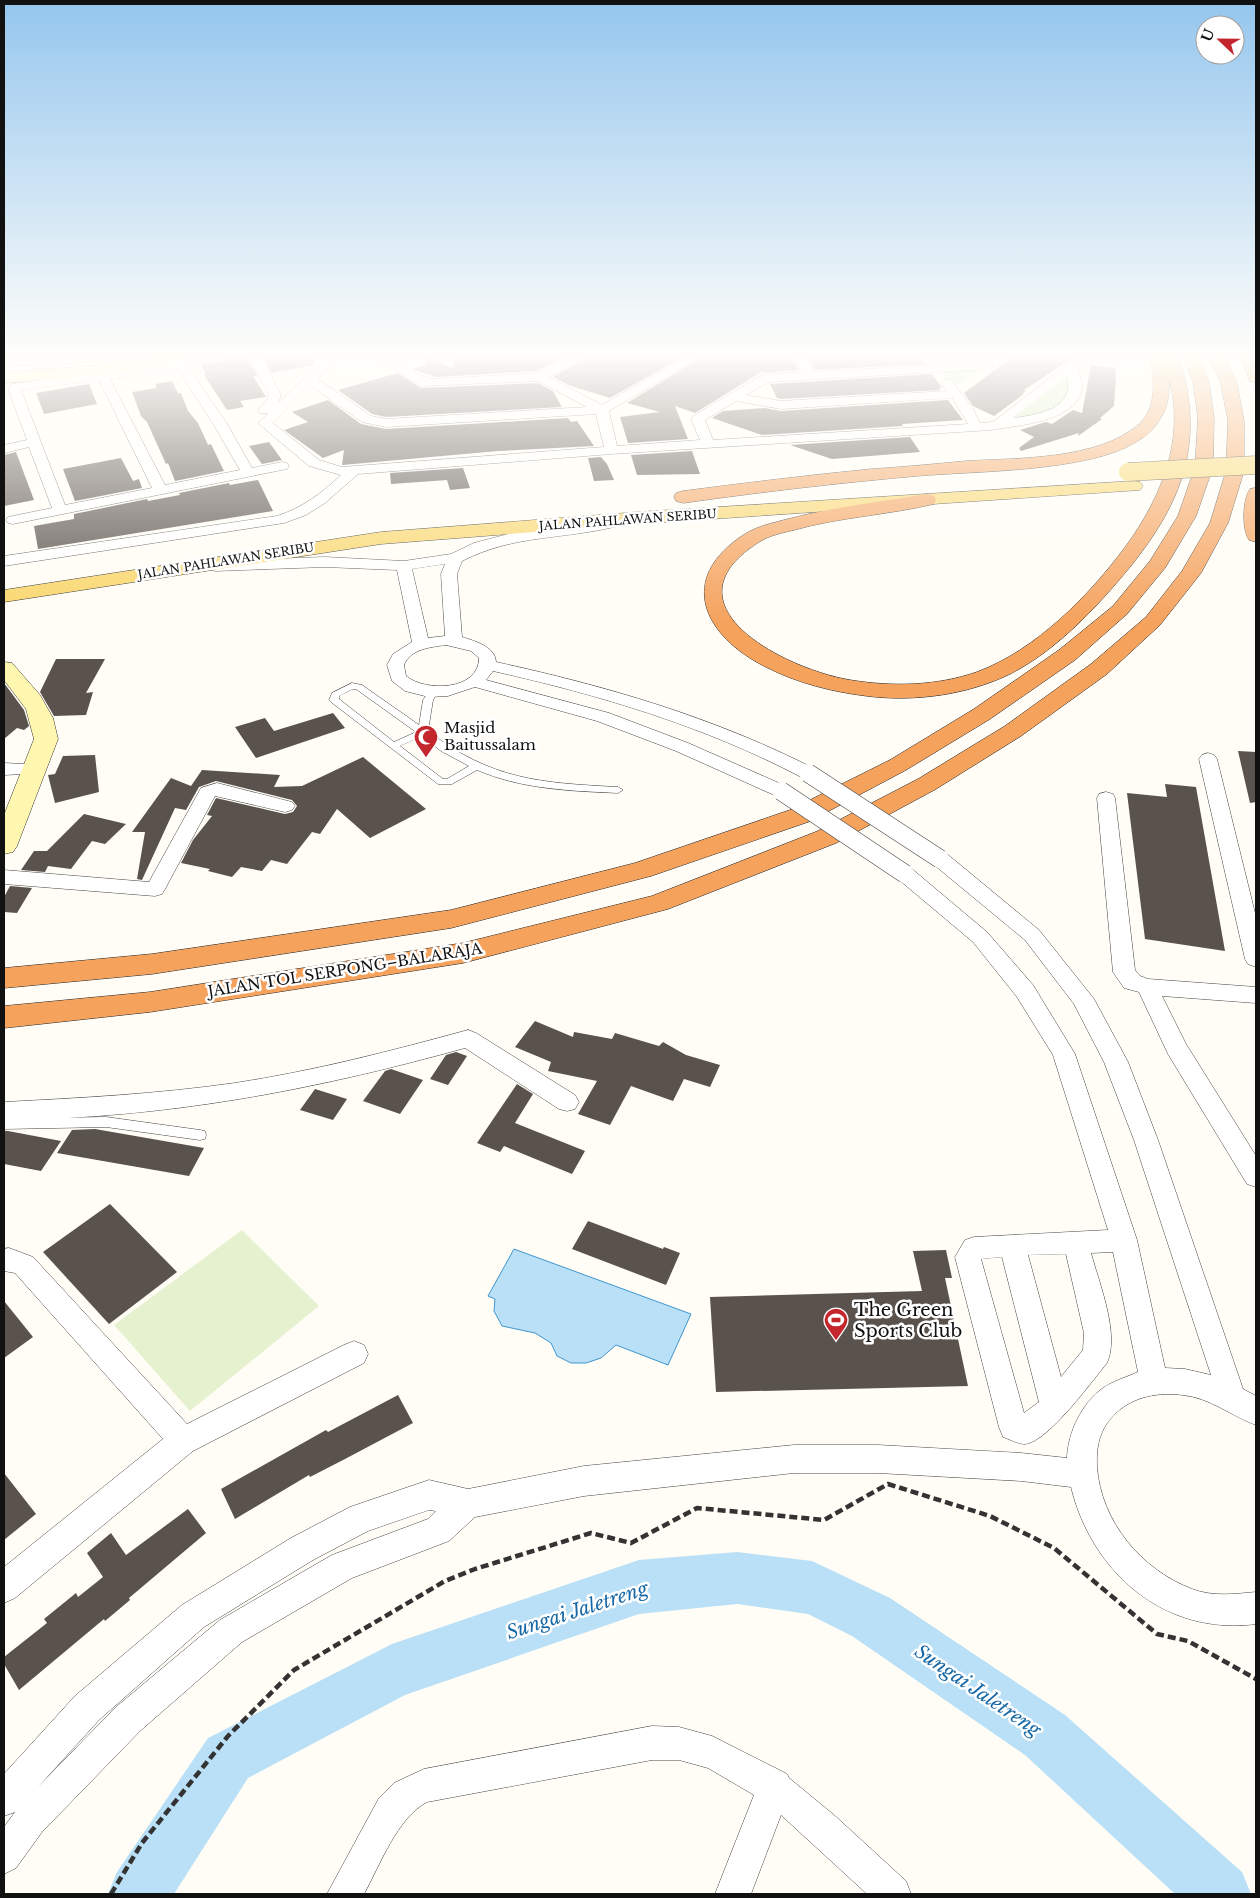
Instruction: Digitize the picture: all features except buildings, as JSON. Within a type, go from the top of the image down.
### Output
[{"type":"highway","points":[[683,497],[816,480],[1043,460],[1113,446]]},
{"type":"highway","points":[[928,500],[816,517],[761,533],[733,552],[718,572],[711,594],[721,619],[739,640],[768,661],[805,676],[851,688],[896,692],[936,689],[975,680],[1004,668],[1033,649],[1074,615],[1111,578],[1138,543],[1159,508],[1174,477],[1181,446]]},
{"type":"highway","points":[[4,978],[152,964],[451,919],[642,870],[799,816],[898,765],[982,714],[1067,655],[1120,610],[1158,564],[1186,516],[1204,466],[1205,446]]},
{"type":"highway","name":"JALAN TOL SERPONG–BALARAJA","points":[[4,1017],[150,1002],[463,953],[659,903],[827,838],[927,784],[1013,731],[1099,669],[1153,621],[1191,573],[1219,523],[1235,472],[1236,446]]},
{"type":"highway","points":[[1256,493],[1254,509],[1256,536]]},
{"type":"main road","name":"JALAN PAHLAWAN SERIBU","points":[[4,596],[381,538],[638,518],[928,500],[1256,465]]},
{"type":"main road","name":"JALAN PAHLAWAN SERIBU","points":[[664,498],[1131,479],[1256,480]]},
{"type":"main road","points":[[369,522],[487,512]]},
{"type":"main road","name":"JALAN PAHLAWAN SERIBU","points":[[4,578],[74,558],[260,530],[302,531]]},
{"type":"street","points":[[36,446],[60,511]]},
{"type":"street","points":[[141,446],[161,491]]},
{"type":"street","points":[[232,446],[248,473]]},
{"type":"street","points":[[293,446],[314,463],[334,470],[698,446]]},
{"type":"street","points":[[610,446],[611,450]]},
{"type":"street","points":[[13,520],[282,466]]},
{"type":"street","points":[[260,530],[318,494],[332,477],[334,470]]},
{"type":"street","points":[[260,530],[308,509],[330,494],[354,470]]},
{"type":"street","points":[[180,568],[325,562],[404,566],[455,558],[480,546],[516,536],[571,530],[638,518]]},
{"type":"street","points":[[4,561],[74,558]]},
{"type":"street","points":[[454,640],[448,574],[455,558]]},
{"type":"street","points":[[404,566],[421,644]]},
{"type":"street","points":[[454,640],[480,648],[487,656],[488,665],[485,674],[476,682],[463,688],[432,692],[416,689],[404,683],[397,675],[395,666],[400,657],[408,650],[421,644],[454,640]]},
{"type":"street","points":[[488,665],[558,680],[646,706],[737,738],[808,773],[940,859],[1032,935],[1082,999],[1116,1062],[1146,1140],[1230,1395]]},
{"type":"street","points":[[4,668],[31,697],[45,728],[46,740],[4,846]]},
{"type":"street","points":[[476,682],[603,717],[682,747],[781,791],[905,874],[980,937],[1025,991],[1064,1054],[1124,1240],[1154,1380]]},
{"type":"street","points":[[1208,760],[1256,959]]},
{"type":"street","points":[[4,769],[36,769]]},
{"type":"street","points":[[4,877],[155,889],[208,792],[217,789],[285,806]]},
{"type":"street","points":[[1106,798],[1124,972],[1132,982],[1147,987],[1256,995]]},
{"type":"street","points":[[1147,987],[1176,1048],[1256,1177]]},
{"type":"street","points":[[4,1111],[137,1103],[234,1092],[315,1077],[468,1039],[567,1102]]},
{"type":"street","points":[[1076,1243],[1098,1333],[1097,1354],[1054,1407],[1025,1430],[1013,1427],[968,1257],[974,1248],[1124,1240]]},
{"type":"street","points":[[1012,1245],[1030,1308],[1054,1407]]},
{"type":"street","points":[[4,1260],[9,1259],[24,1264],[183,1441]]},
{"type":"street","points":[[4,1587],[183,1441],[354,1354]]},
{"type":"street","points":[[1256,1412],[1230,1395],[1192,1382],[1154,1380],[1122,1390],[1097,1410],[1083,1438],[1080,1474],[1090,1512],[1113,1549],[1147,1580],[1187,1603],[1229,1612],[1256,1608]]},
{"type":"street","points":[[4,1799],[87,1708],[193,1616],[302,1549],[362,1518],[429,1495],[468,1504],[584,1481],[794,1460],[878,1459],[1021,1467],[1080,1474]]},
{"type":"street","points":[[4,1856],[30,1820],[128,1719],[231,1632],[343,1566],[438,1530],[468,1504]]},
{"type":"street","points":[[345,1894],[391,1810],[406,1795],[424,1786],[652,1744],[681,1744],[710,1752],[775,1786],[893,1894]]},
{"type":"street","points":[[733,1894],[775,1786]]},
{"type":"lane","points":[[475,767],[449,782],[440,782],[395,745],[334,700],[335,695],[352,686],[360,687],[455,757],[475,767],[519,780],[575,788],[618,790]]},
{"type":"lane","points":[[422,732],[428,700],[432,692]]},
{"type":"lane","points":[[395,745],[422,732]]},
{"type":"lane","points":[[4,1124],[106,1122],[200,1135]]},
{"type":"path","points":[[111,1894],[142,1842],[228,1736],[294,1670],[453,1578],[511,1556],[591,1533],[631,1543],[697,1508],[824,1520],[888,1484],[990,1516],[1054,1548],[1158,1634],[1188,1641],[1256,1679]]},
{"type":"green space","points":[[242,1230],[319,1306],[190,1411],[114,1325]]},
{"type":"water","points":[[514,1249],[691,1314],[668,1365],[616,1345],[601,1358],[586,1363],[571,1363],[557,1356],[551,1343],[535,1333],[502,1326],[494,1311],[495,1299],[488,1296]]},
{"type":"waterway","name":"Sungai Jaletreng","points":[[139,1894],[228,1758],[392,1672],[639,1587],[737,1578],[812,1588],[871,1617],[1045,1735],[1220,1894]]},
{"type":"place","name":"Masjid Baitussalam","points":[[426,758]]},
{"type":"place","name":"The Green Sports Club","points":[[836,1341]]}]
